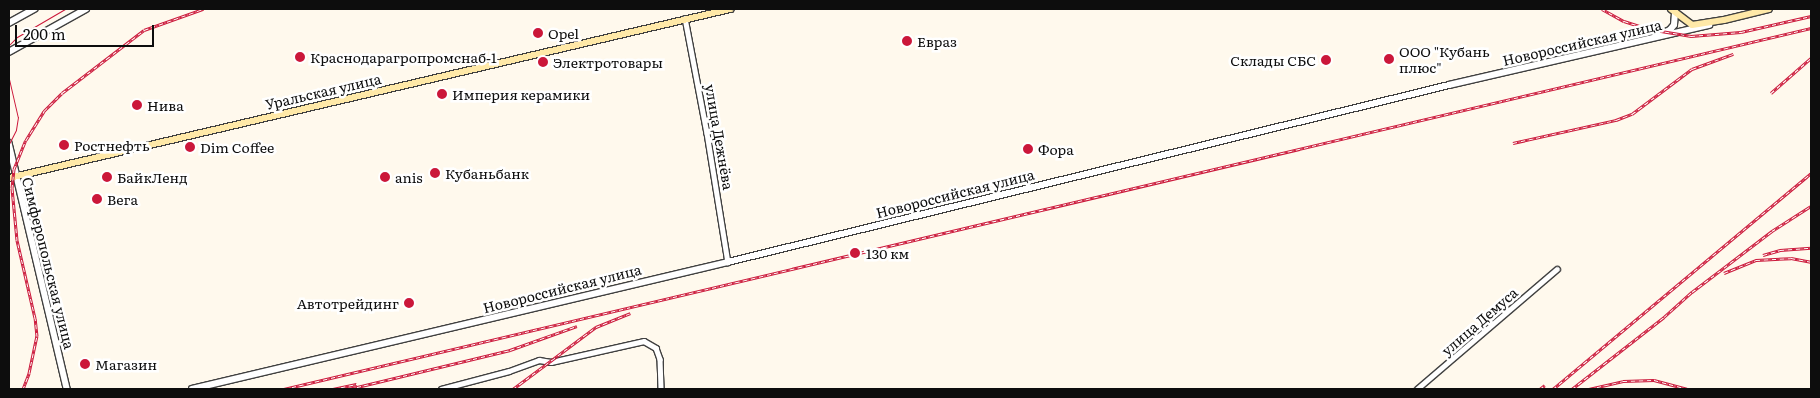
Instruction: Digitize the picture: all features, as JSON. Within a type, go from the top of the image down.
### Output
[{"type":"main road","name":"Уральская улица","points":[[12,176],[723,9],[730,9]]},
{"type":"main road","name":"Новороссийская улица","points":[[1673,11],[1692,25],[1724,20],[1769,9]]},
{"type":"street","points":[[9,23],[34,9]]},
{"type":"street","points":[[9,52],[86,9]]},
{"type":"street","points":[[1647,40],[1670,30],[1674,25],[1673,11]]},
{"type":"street","name":"улица Дежнёва","points":[[685,19],[707,133],[728,262]]},
{"type":"street","name":"Новороссийская улица","points":[[192,389],[728,262],[1258,131],[1647,40],[1724,20]]},
{"type":"street","name":"Симферопольская улица","points":[[9,143],[12,176],[67,389]]},
{"type":"street","name":"улица Демуса","points":[[1417,389],[1556,269]]},
{"type":"street","points":[[441,389],[509,371],[539,360],[551,362],[644,341],[656,348],[660,359],[661,389]]},
{"type":"tram line","points":[[9,45],[17,37],[65,9]]},
{"type":"tram line","points":[[9,79],[18,117],[16,130],[9,144]]},
{"type":"railway","points":[[23,389],[29,373],[37,336],[35,318],[17,240],[12,188],[14,169],[26,140],[44,111],[62,93],[144,30],[203,9]]},
{"type":"railway","points":[[1602,9],[1624,21],[1649,29],[1691,36],[1741,32],[1811,16]]},
{"type":"railway","points":[[284,389],[1811,28]]},
{"type":"railway","points":[[1513,143],[1616,120],[1632,114],[1692,69],[1733,54]]},
{"type":"railway","points":[[1771,93],[1811,58]]},
{"type":"railway","points":[[1553,389],[1811,173]]},
{"type":"railway","points":[[1572,389],[1664,317],[1692,292],[1772,231],[1811,206]]},
{"type":"railway","points":[[1763,255],[1780,250],[1811,248]]},
{"type":"railway","points":[[1724,273],[1756,260],[1791,258],[1811,262]]},
{"type":"railway","points":[[513,389],[596,327],[630,313]]},
{"type":"railway","points":[[349,389],[510,350],[577,326]]},
{"type":"railway","points":[[1589,389],[1623,381],[1654,380],[1687,389]]},
{"type":"railway","points":[[333,389],[356,384]]},
{"type":"railway","points":[[1540,389],[1545,385]]},
{"type":"place","name":"Opel","points":[[538,33]]},
{"type":"place","name":"Евраз","points":[[907,41]]},
{"type":"place","name":"Краснодарагропромснаб-1","points":[[300,57]]},
{"type":"place","name":"ООО \"Кубань плюс\"","points":[[1389,59]]},
{"type":"place","name":"Склады СБС","points":[[1326,60]]},
{"type":"place","name":"Электротовары","points":[[543,62]]},
{"type":"place","name":"Империя керамики","points":[[442,94]]},
{"type":"place","name":"Нива","points":[[137,105]]},
{"type":"place","name":"Ростнефть","points":[[64,145]]},
{"type":"place","name":"Dim Coffee","points":[[190,147]]},
{"type":"place","name":"Фора","points":[[1028,149]]},
{"type":"place","name":"Кубаньбанк","points":[[435,173]]},
{"type":"place","name":"БайкЛенд","points":[[107,177]]},
{"type":"place","name":"anis","points":[[385,177]]},
{"type":"place","name":"Вега","points":[[97,199]]},
{"type":"place","name":"130 км","points":[[855,253]]},
{"type":"place","name":"Автотрейдинг","points":[[409,303]]},
{"type":"place","name":"Магазин","points":[[85,364]]}]
